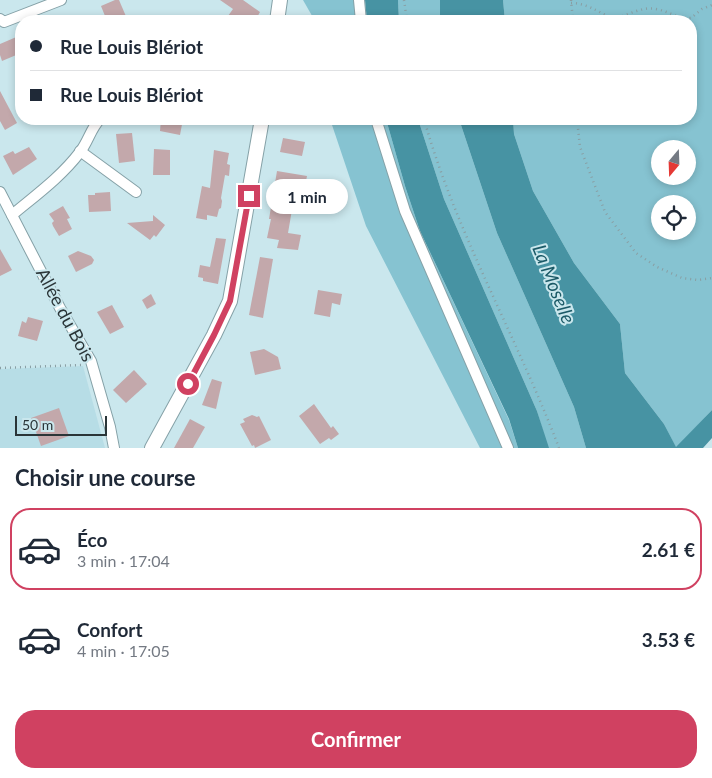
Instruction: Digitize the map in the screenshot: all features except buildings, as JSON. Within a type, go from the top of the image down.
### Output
[{"type":"street","points":[[22,15],[61,0]]},
{"type":"street","points":[[278,15],[280,0]]},
{"type":"street","points":[[359,0],[360,15]]},
{"type":"street","points":[[0,19],[4,22],[15,18]]},
{"type":"street","points":[[12,215],[52,182],[80,152],[96,125]]},
{"type":"street","points":[[152,448],[214,335],[230,301],[261,125]]},
{"type":"street","points":[[378,125],[405,211],[508,448]]},
{"type":"street","points":[[80,152],[136,192]]},
{"type":"street","name":"Allée du Bois","points":[[0,192],[92,365],[110,427],[114,448]]},
{"type":"path","points":[[404,0],[406,15]]},
{"type":"path","points":[[572,15],[571,2],[588,6],[605,15]]},
{"type":"path","points":[[695,15],[712,5]]},
{"type":"path","points":[[625,15],[646,8],[657,9],[671,15]]},
{"type":"path","points":[[426,125],[434,156],[450,198],[515,343],[558,448]]},
{"type":"path","points":[[578,125],[580,147],[605,212],[636,253],[657,267],[682,278],[698,280],[712,278]]},
{"type":"path","points":[[0,368],[92,365]]},
{"type":"shaded area","points":[[303,0],[365,0],[366,15],[312,15]]},
{"type":"shaded area","points":[[398,0],[440,0],[440,15],[399,15]]},
{"type":"shaded area","points":[[503,0],[712,0],[712,410],[676,448],[664,424],[625,373],[620,324],[574,263],[533,191],[514,134],[513,125],[697,125],[697,15],[504,15]]},
{"type":"shaded area","points":[[332,125],[388,125],[420,231],[509,420],[518,448],[480,448],[366,226]]},
{"type":"shaded area","points":[[420,125],[461,125],[497,233],[574,407],[586,448],[548,448],[537,411],[444,199]]},
{"type":"shaded area","points":[[83,366],[105,448],[0,448],[0,369]]},
{"type":"water","points":[[365,0],[398,0],[399,15],[366,15]]},
{"type":"water","points":[[440,0],[503,0],[504,15],[440,15]]},
{"type":"water","points":[[388,125],[420,125],[444,199],[537,411],[549,448],[518,448],[509,419],[420,231]]},
{"type":"water","name":"La Moselle","points":[[461,125],[513,125],[514,134],[533,191],[574,263],[620,324],[625,373],[664,424],[676,447],[712,410],[712,438],[703,448],[586,448],[574,407],[497,233]]},
{"type":"route","points":[[188,384],[230,301],[249,196]]}]
